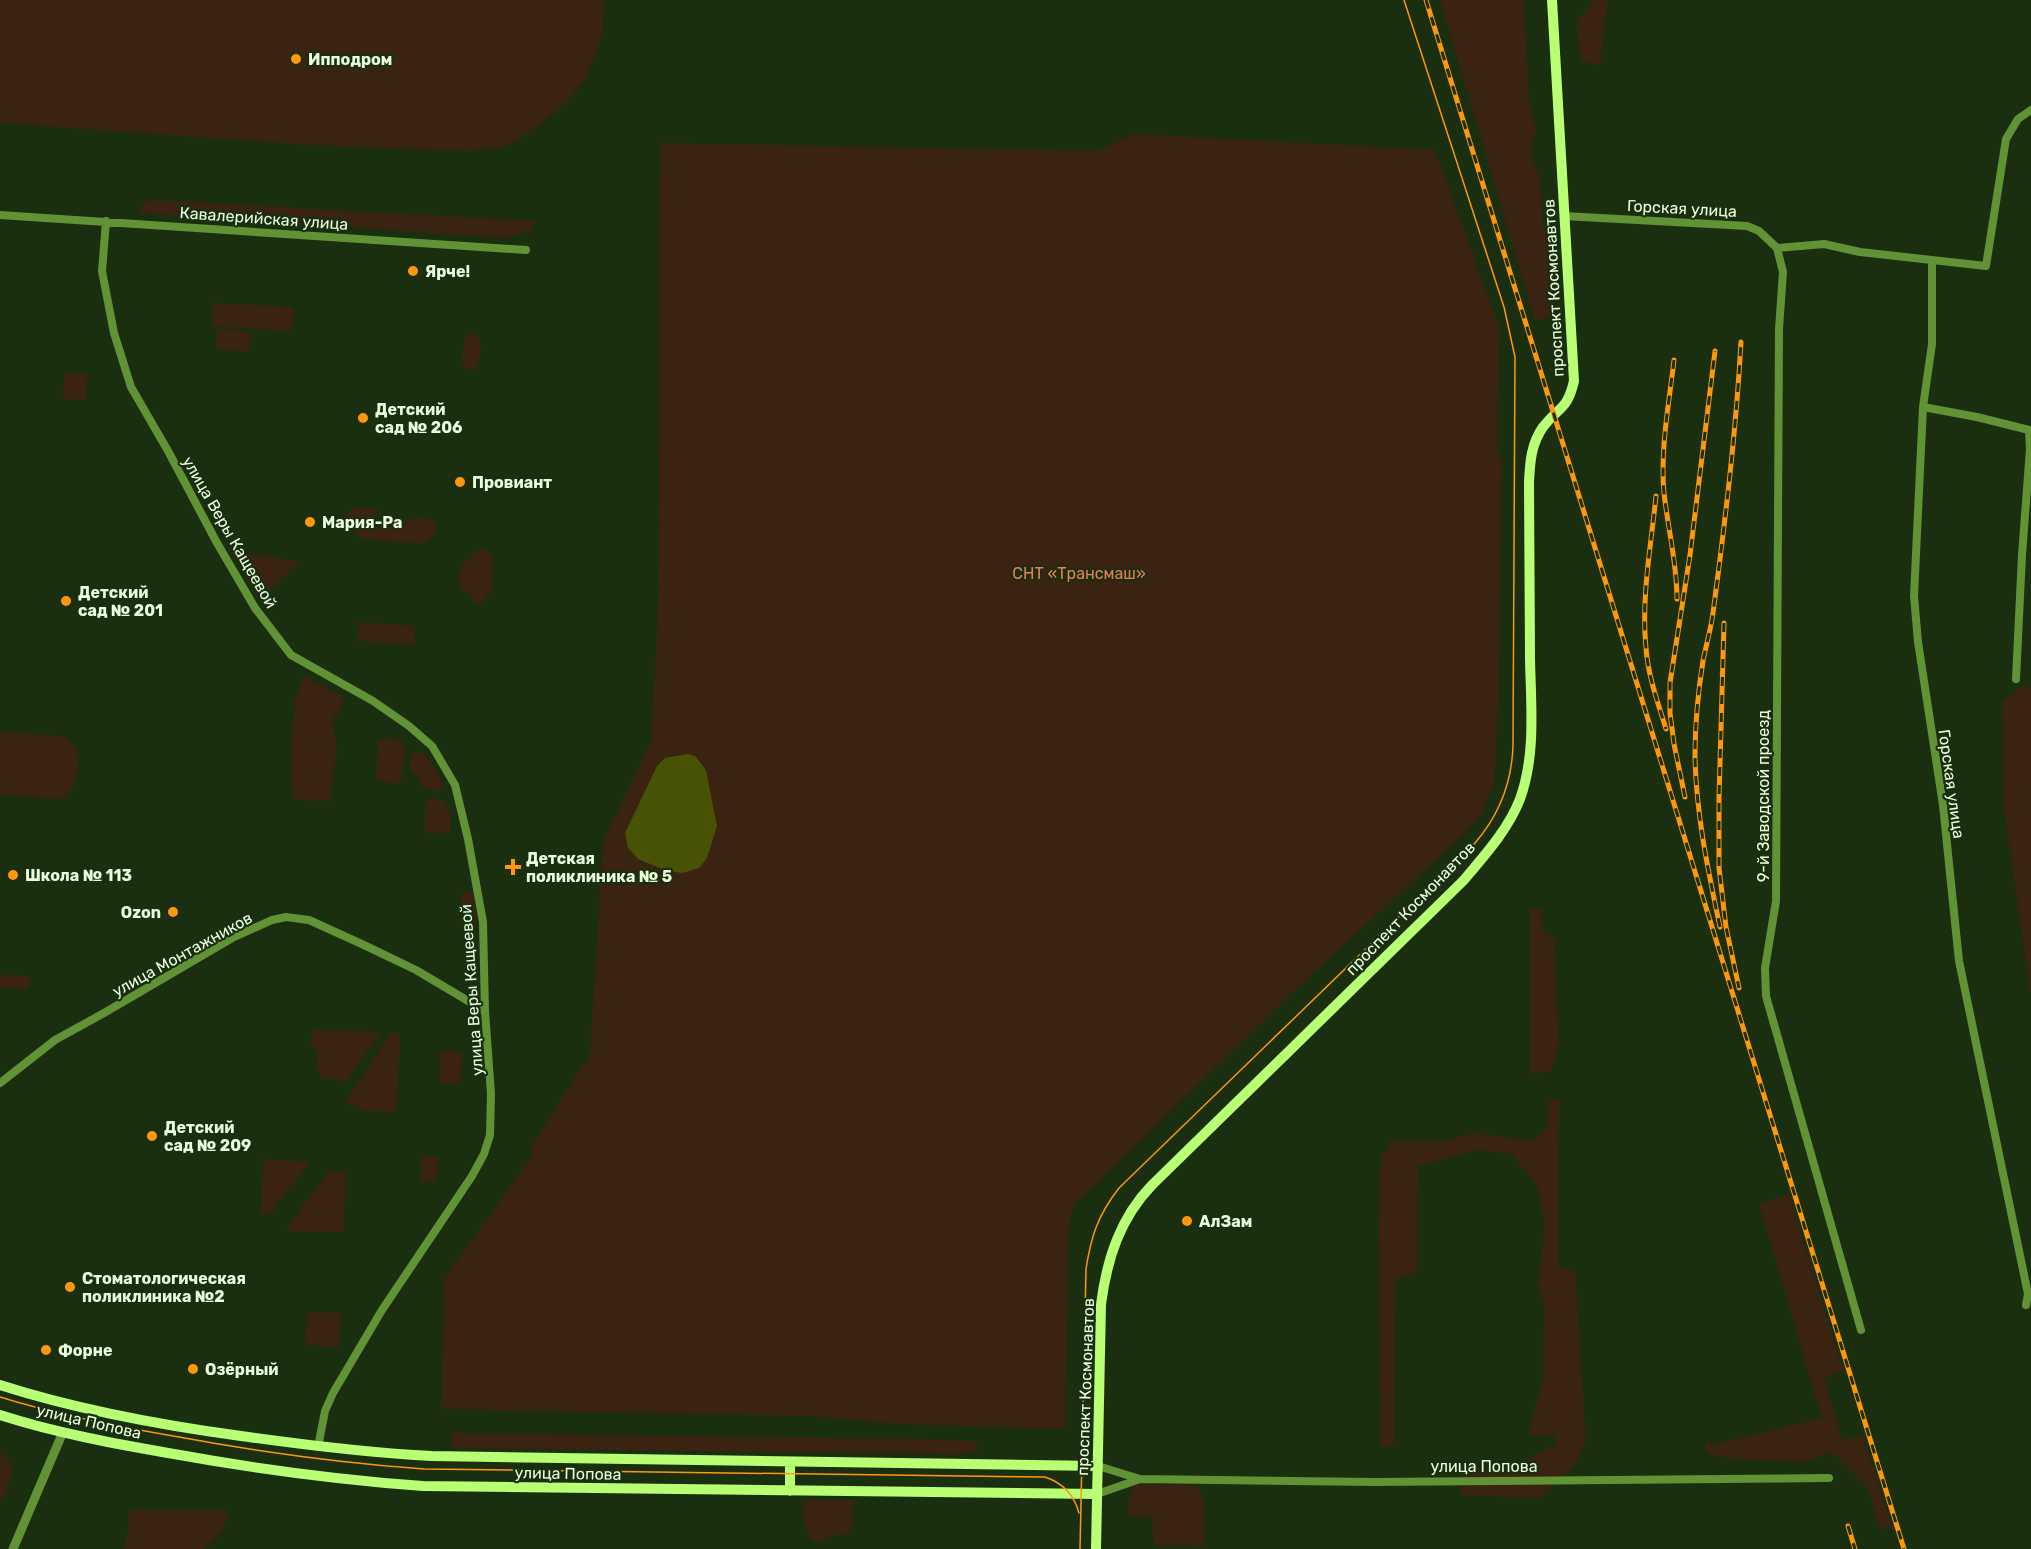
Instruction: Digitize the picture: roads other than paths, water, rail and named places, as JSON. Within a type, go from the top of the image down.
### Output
[{"type":"main road","name":"проспект Космонавтов","points":[[1096,1549],[1100,1338],[1104,1287],[1121,1227],[1147,1190],[1462,881],[1497,840],[1519,801],[1529,761],[1531,735],[1529,482],[1531,453],[1544,426],[1564,407],[1571,395],[1574,381],[1552,0]]},
{"type":"main road","name":"улица Попова","points":[[0,1385],[123,1416],[211,1432],[318,1447],[432,1456],[1098,1466]]},
{"type":"main road","name":"улица Попова","points":[[0,1415],[63,1432],[230,1464],[364,1482],[423,1486],[1097,1494]]},
{"type":"main road","points":[[790,1462],[790,1491]]},
{"type":"street","points":[[1777,248],[1824,244],[1860,252],[1986,266],[2006,139],[2018,119],[2031,110]]},
{"type":"street","name":"Кавалерийская улица","points":[[0,214],[526,250]]},
{"type":"street","name":"Горская улица","points":[[1564,216],[1748,226],[1759,231],[1777,248]]},
{"type":"street","name":"улица Веры Кащеевой","points":[[106,221],[102,271],[114,333],[131,387],[255,608],[291,655],[373,701],[410,726],[432,746],[454,785],[468,839],[483,922],[485,1011],[492,1116],[490,1135],[484,1154],[382,1310],[333,1393],[325,1411],[318,1447]]},
{"type":"street","name":"9-й Заводской проезд","points":[[1777,248],[1783,272],[1779,330],[1776,901],[1765,968],[1766,996],[1861,1330]]},
{"type":"street","name":"Горская улица","points":[[1932,261],[1932,345],[1923,407],[1914,596],[1918,642],[1943,805],[1959,961],[2028,1294],[2026,1305]]},
{"type":"street","points":[[1923,407],[2029,430],[2030,449],[2016,679]]},
{"type":"street","name":"улица Монтажников","points":[[0,1083],[55,1040],[234,937],[272,920],[286,917],[309,920],[364,945],[416,970],[485,1011]]},
{"type":"street","points":[[13,1549],[63,1432]]},
{"type":"street","name":"улица Попова","points":[[1098,1466],[1140,1479],[1385,1482],[1829,1478]]},
{"type":"street","name":"улица Попова","points":[[1097,1494],[1140,1479]]},
{"type":"tram line","points":[[1080,1549],[1086,1269],[1093,1236],[1106,1207],[1119,1188],[1475,843],[1498,809],[1510,772],[1513,745],[1515,357],[1504,307],[1404,0]]},
{"type":"tram line","points":[[0,1397],[134,1429],[270,1452],[393,1467],[1045,1477],[1057,1482],[1067,1490],[1079,1513]]},
{"type":"railway","points":[[1426,0],[1904,1549]]},
{"type":"railway","points":[[1720,927],[1700,821],[1695,756],[1701,673],[1712,619],[1726,511],[1741,342]]},
{"type":"railway","points":[[1685,797],[1674,744],[1670,713],[1670,683],[1690,555],[1715,351]]},
{"type":"railway","points":[[1674,360],[1663,476],[1676,572],[1677,599]]},
{"type":"railway","points":[[1656,496],[1647,572],[1645,629],[1649,669],[1666,729]]},
{"type":"railway","points":[[1724,623],[1719,868],[1726,927],[1739,988]]},
{"type":"railway","points":[[1848,1526],[1855,1549]]},
{"type":"place","name":"Ипподром","points":[[296,59]]},
{"type":"place","name":"Ярче!","points":[[413,271]]},
{"type":"place","name":"Детский сад № 206","points":[[363,418]]},
{"type":"place","name":"Провиант","points":[[460,482]]},
{"type":"place","name":"Мария-Ра","points":[[310,522]]},
{"type":"place","name":"Детский сад № 201","points":[[66,601]]},
{"type":"place","name":"Детская поликлиника № 5","points":[[513,867]]},
{"type":"place","name":"Школа № 113","points":[[13,875]]},
{"type":"place","name":"Ozon","points":[[173,912]]},
{"type":"place","name":"Детский сад № 209","points":[[152,1136]]},
{"type":"place","name":"АлЗам","points":[[1187,1221]]},
{"type":"place","name":"Стоматологическая поликлиника №2","points":[[70,1287]]},
{"type":"place","name":"Форне","points":[[46,1350]]},
{"type":"place","name":"Озёрный","points":[[193,1369]]},
{"type":"park label","name":"СНТ «Трансмаш»","points":[[1079,573]]}]
